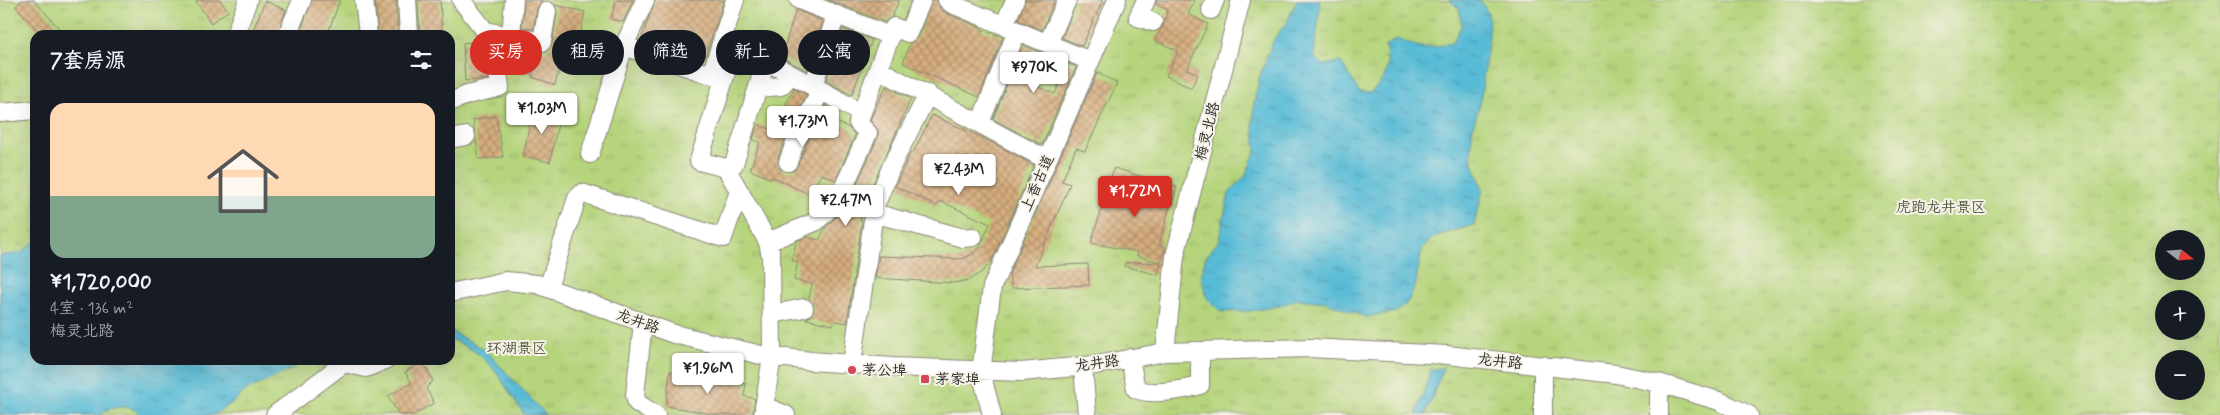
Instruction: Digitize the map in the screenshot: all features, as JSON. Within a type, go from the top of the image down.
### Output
[{"type":"street","points":[[237,30],[248,0]]},
{"type":"street","points":[[290,30],[302,0]]},
{"type":"street","points":[[364,0],[367,30]]},
{"type":"street","points":[[407,0],[409,30]]},
{"type":"street","points":[[461,0],[484,30]]},
{"type":"street","points":[[512,30],[514,0]]},
{"type":"street","points":[[645,0],[624,46],[711,75],[735,0]]},
{"type":"street","points":[[799,0],[890,36]]},
{"type":"street","points":[[768,242],[817,221],[832,206],[842,191],[868,133],[858,123],[890,36],[894,27],[908,33],[922,0]]},
{"type":"street","points":[[980,123],[1011,28],[1014,0]]},
{"type":"street","points":[[1048,43],[1067,0]]},
{"type":"street","name":"上香古道","points":[[981,372],[992,287],[1117,0]]},
{"type":"street","points":[[1146,0],[1138,17],[1154,22]]},
{"type":"street","name":"梅灵北路","points":[[1165,352],[1175,256],[1241,0]]},
{"type":"street","points":[[950,1],[1090,61]]},
{"type":"street","points":[[542,42],[547,11]]},
{"type":"street","points":[[788,162],[817,88],[836,15]]},
{"type":"street","points":[[878,69],[928,94],[1047,160]]},
{"type":"street","points":[[788,72],[861,114]]},
{"type":"street","points":[[758,88],[781,86],[791,74]]},
{"type":"street","points":[[455,100],[500,87],[498,75]]},
{"type":"street","points":[[590,154],[615,75]]},
{"type":"street","points":[[726,75],[700,161],[726,168],[734,164],[762,75]]},
{"type":"street","points":[[852,364],[874,213],[892,165],[928,94]]},
{"type":"street","points":[[0,113],[30,110]]},
{"type":"street","points":[[726,168],[768,242],[771,257],[772,356],[764,410],[786,415]]},
{"type":"street","points":[[548,288],[577,198],[582,192],[723,238],[739,191]]},
{"type":"street","points":[[874,213],[963,238],[973,237]]},
{"type":"street","name":"龙井路","points":[[455,292],[506,280],[536,284],[674,334],[772,356],[852,364],[981,372],[1021,372],[1083,366],[1165,352],[1309,348],[1447,355],[1616,374],[1659,383],[1719,401],[1749,415]]},
{"type":"street","points":[[772,314],[804,308]]},
{"type":"street","points":[[643,323],[635,396],[637,403],[656,415]]},
{"type":"street","points":[[1130,358],[1136,389],[1144,393],[1190,388],[1200,385],[1200,351]]},
{"type":"street","points":[[275,415],[341,365]]},
{"type":"street","points":[[357,365],[366,368],[374,365]]},
{"type":"street","points":[[1543,365],[1543,415]]},
{"type":"street","points":[[1083,366],[1087,415]]},
{"type":"street","points":[[981,372],[992,415]]},
{"type":"street","points":[[1659,383],[1659,415]]},
{"type":"green space","name":"虎跑龙井景区","points":[[0,0],[2220,0],[2220,415],[0,415]]},
{"type":"water","points":[[1297,0],[1319,0],[1320,8],[1314,56],[1323,65],[1341,62],[1359,92],[1370,93],[1381,82],[1386,72],[1385,46],[1397,39],[1412,45],[1425,47],[1453,42],[1462,25],[1459,8],[1449,0],[1480,0],[1488,13],[1489,35],[1480,103],[1472,130],[1471,159],[1483,189],[1474,225],[1433,237],[1422,249],[1415,287],[1407,303],[1396,312],[1365,317],[1326,302],[1297,299],[1280,306],[1250,311],[1221,312],[1207,298],[1201,276],[1205,259],[1219,240],[1229,193],[1246,175],[1256,150],[1253,125],[1254,102],[1260,75],[1274,39],[1287,22]]},
{"type":"water","points":[[30,245],[30,365],[297,365],[245,391],[236,400],[214,415],[140,415],[132,409],[124,407],[104,411],[102,415],[0,415],[0,256],[21,253]]},
{"type":"water","points":[[455,334],[484,349],[546,415],[525,415],[495,370],[477,353],[455,341]]},
{"type":"water","points":[[1444,367],[1425,415],[1416,415],[1431,370]]},
{"type":"building","points":[[22,0],[34,0],[61,30],[38,30],[16,6]]},
{"type":"building","points":[[195,0],[220,0],[228,11],[211,23]]},
{"type":"building","points":[[312,0],[340,0],[329,30],[301,30]]},
{"type":"building","points":[[375,0],[396,0],[398,30],[378,30]]},
{"type":"building","points":[[418,0],[440,0],[442,30],[420,30]]},
{"type":"building","points":[[524,0],[542,0],[537,9],[533,29],[522,27]]},
{"type":"building","points":[[616,0],[633,0],[623,22],[611,19]]},
{"type":"building","points":[[655,0],[724,0],[706,54],[706,30],[644,30]]},
{"type":"building","points":[[828,0],[899,0],[892,17],[885,22]]},
{"type":"building","points":[[932,0],[937,0],[940,8],[948,14],[982,28],[982,30],[1003,37],[979,97],[903,63],[910,43],[918,37]]},
{"type":"building","points":[[1025,0],[1055,0],[1042,30],[1018,20]]},
{"type":"building","points":[[1077,0],[1103,0],[1082,46],[1062,38]]},
{"type":"building","points":[[1156,0],[1195,0],[1188,14],[1208,24],[1187,69],[1198,74],[1191,88],[1166,76],[1178,51],[1154,40],[1163,26],[1168,10],[1156,4]]},
{"type":"building","points":[[265,1],[286,10],[279,30],[253,30]]},
{"type":"building","points":[[555,5],[585,12],[581,30],[554,30],[557,13]]},
{"type":"building","points":[[796,10],[823,21],[820,30],[798,30],[798,66],[788,61],[788,35]]},
{"type":"building","points":[[470,42],[470,75],[488,75],[488,79],[465,81],[463,43]]},
{"type":"building","points":[[552,44],[552,75],[557,75],[555,85],[532,77],[533,75],[542,75],[542,52],[546,52]]},
{"type":"building","points":[[1023,45],[1076,67],[1042,145],[993,119]],"holes":[[[1040,59],[1065,70],[1055,94],[1031,84]]]},
{"type":"building","points":[[1097,73],[1117,83],[1085,151],[1076,148],[1062,181],[1070,184],[1035,266],[1088,264],[1089,285],[1012,288],[1009,274]]},
{"type":"building","points":[[828,75],[859,75],[852,95],[826,81]]},
{"type":"building","points":[[886,86],[911,99],[865,202],[860,220],[862,221],[847,323],[835,321],[833,325],[806,319],[811,316],[814,307],[809,299],[812,284],[794,280],[798,261],[792,261],[796,241],[807,237],[819,240],[826,227],[840,213],[851,197],[878,137],[878,131],[870,120]]},
{"type":"building","points":[[794,88],[807,95],[786,135],[778,158],[780,169],[789,172],[795,170],[825,105],[834,110],[830,119],[849,128],[855,135],[836,180],[821,174],[811,195],[773,177],[772,179],[750,170],[760,142],[753,140],[757,124],[773,130]]},
{"type":"building","points":[[533,108],[560,114],[550,162],[523,156]]},
{"type":"building","points":[[932,115],[983,138],[1034,165],[991,262],[984,270],[970,280],[954,283],[875,278],[879,256],[962,259],[973,254],[980,247],[990,224],[940,201],[937,206],[895,186],[911,152],[913,153]]},
{"type":"building","points":[[496,116],[503,157],[479,159],[473,120]]},
{"type":"building","points":[[1114,168],[1177,187],[1159,245],[1165,247],[1158,275],[1124,266],[1125,263],[1160,262],[1137,256],[1138,252],[1091,243]]},
{"type":"building","points":[[418,365],[425,365],[433,381],[426,388],[434,403],[413,415],[399,415],[388,396],[412,383],[405,372]]},
{"type":"building","points":[[670,371],[746,384],[744,396],[755,399],[753,415],[718,415],[666,406]]},
{"type":"place","name":"茅公埠","points":[[852,370]]},
{"type":"place","name":"茅家埠","points":[[925,379]]},
{"type":"park label","name":"环湖景区","points":[[517,348]]}]
